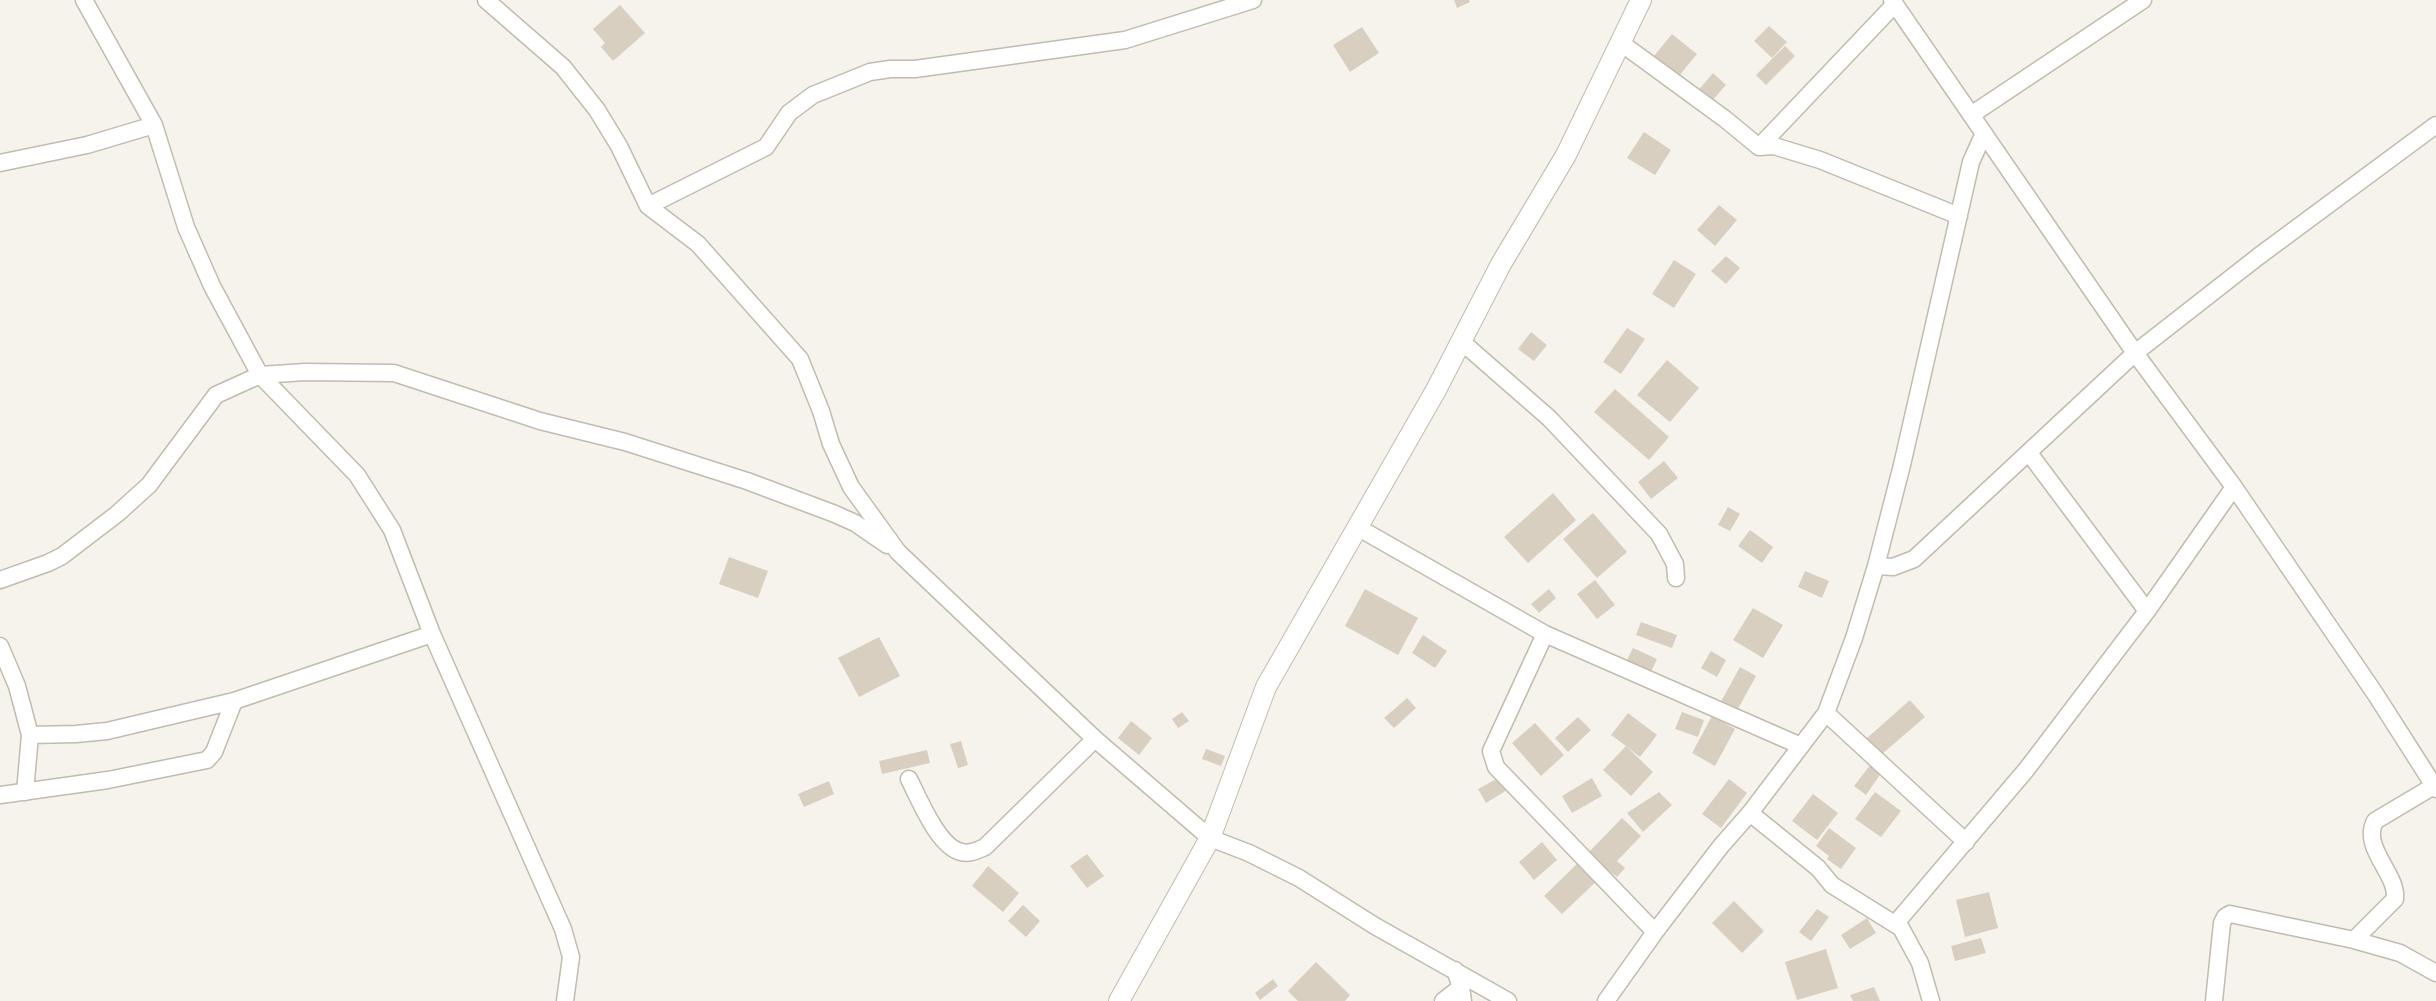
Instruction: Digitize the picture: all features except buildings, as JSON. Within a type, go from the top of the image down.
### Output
[{"type":"street","points":[[84,0],[154,125],[186,227],[212,286],[260,375],[357,475],[392,530],[432,634],[563,929],[571,957],[565,1001]]},
{"type":"street","points":[[648,206],[766,147],[788,113],[813,95],[870,72],[890,69],[916,70],[1125,40],[1253,0]]},
{"type":"street","points":[[1119,1001],[1210,838],[1266,687],[1462,342],[1501,264],[1566,154],[1641,0]]},
{"type":"street","points":[[1971,115],[2143,0]]},
{"type":"street","points":[[489,1],[563,68],[591,103],[619,146],[648,206],[698,244],[800,358],[818,402],[832,444],[851,487],[898,552]]},
{"type":"street","points":[[1759,147],[1893,2],[2135,353],[2234,487],[2376,695],[2435,787],[2375,821],[2371,828],[2372,840],[2395,894],[2392,903],[2354,940]]},
{"type":"street","points":[[1621,43],[1725,118],[1759,147],[1774,146],[1820,160],[1959,216]]},
{"type":"street","points":[[0,163],[87,145],[154,125]]},
{"type":"street","points":[[1876,566],[1893,567],[1914,559],[2135,353],[2259,256],[2436,125]]},
{"type":"street","points":[[1606,1001],[1655,932],[1750,813],[1826,713],[1854,638],[1876,566],[1971,162],[1984,133]]},
{"type":"street","points":[[1462,342],[1549,418],[1659,534],[1675,564],[1676,578]]},
{"type":"street","points":[[0,580],[48,563],[78,545],[149,485],[216,395],[260,375],[370,371],[394,373],[540,421],[625,442],[747,481],[855,523],[898,552],[1095,739],[1210,838],[1249,853],[1299,878],[1375,926],[1508,1001]]},
{"type":"street","points":[[2029,453],[2147,611]]},
{"type":"street","points":[[1896,923],[2026,770],[2147,611],[2234,487]]},
{"type":"street","points":[[1357,528],[1545,634],[1801,746]]},
{"type":"street","points":[[30,735],[107,731],[234,701],[432,634]]},
{"type":"street","points":[[1545,634],[1491,751],[1493,761],[1496,767],[1655,932]]},
{"type":"street","points":[[0,646],[17,686],[30,735],[25,792]]},
{"type":"street","points":[[0,795],[108,780],[207,760],[214,752],[234,701]]},
{"type":"street","points":[[1826,713],[1966,842]]},
{"type":"street","points":[[909,779],[944,840],[957,851],[971,852],[985,847],[1095,739]]},
{"type":"street","points":[[1750,813],[1818,868],[1832,885],[1870,910],[1896,923],[1905,935],[1920,963],[1931,1001]]},
{"type":"street","points":[[2214,1001],[2222,923],[2225,917],[2230,914],[2354,940],[2400,952],[2436,973]]},
{"type":"street","points":[[1443,1001],[1462,994],[1455,970]]}]
